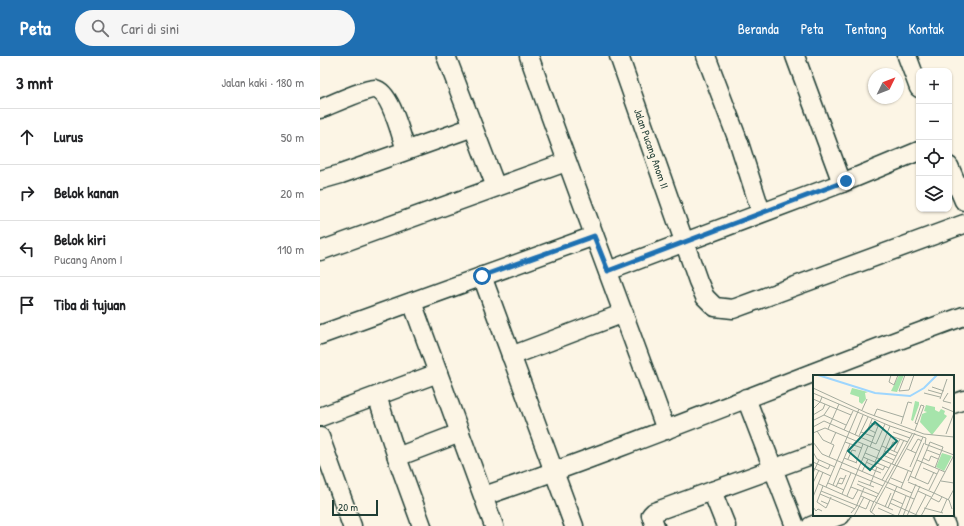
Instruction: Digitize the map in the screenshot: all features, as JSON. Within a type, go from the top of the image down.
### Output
[{"type":"street","points":[[446,56],[496,187]]},
{"type":"street","points":[[529,56],[566,162],[624,313],[666,430]]},
{"type":"street","name":"Jalan Pucang Anom II","points":[[619,56],[698,281],[705,297],[715,308],[724,310],[733,309],[822,278],[964,224]]},
{"type":"street","points":[[706,56],[739,143],[761,212]]},
{"type":"street","points":[[795,56],[842,183]]},
{"type":"street","points":[[908,56],[916,79]]},
{"type":"street","points":[[320,109],[369,90],[378,91],[388,99],[406,150]]},
{"type":"street","points":[[320,180],[341,174],[473,127]]},
{"type":"street","points":[[608,271],[761,212],[842,183],[916,152]]},
{"type":"street","points":[[320,252],[566,162]]},
{"type":"street","points":[[952,173],[964,201]]},
{"type":"street","points":[[320,335],[594,236]]},
{"type":"street","points":[[482,276],[574,526]]},
{"type":"street","points":[[412,302],[494,526]]},
{"type":"street","points":[[511,356],[624,313]]},
{"type":"street","points":[[484,496],[666,430],[746,398],[964,316]]},
{"type":"street","points":[[320,418],[438,373]]},
{"type":"street","points":[[378,396],[397,457],[422,526]]},
{"type":"street","points":[[746,398],[795,526]]},
{"type":"street","points":[[954,404],[964,400]]},
{"type":"street","points":[[397,457],[460,433]]},
{"type":"street","points":[[320,437],[352,526]]},
{"type":"street","points":[[655,526],[651,515],[654,512],[813,454]]},
{"type":"street","points":[[712,491],[726,526]]},
{"type":"street","points":[[811,526],[838,516]]},
{"type":"street","points":[[942,516],[946,526]]},
{"type":"route","points":[[482,276],[594,236],[608,271],[846,181]]}]
